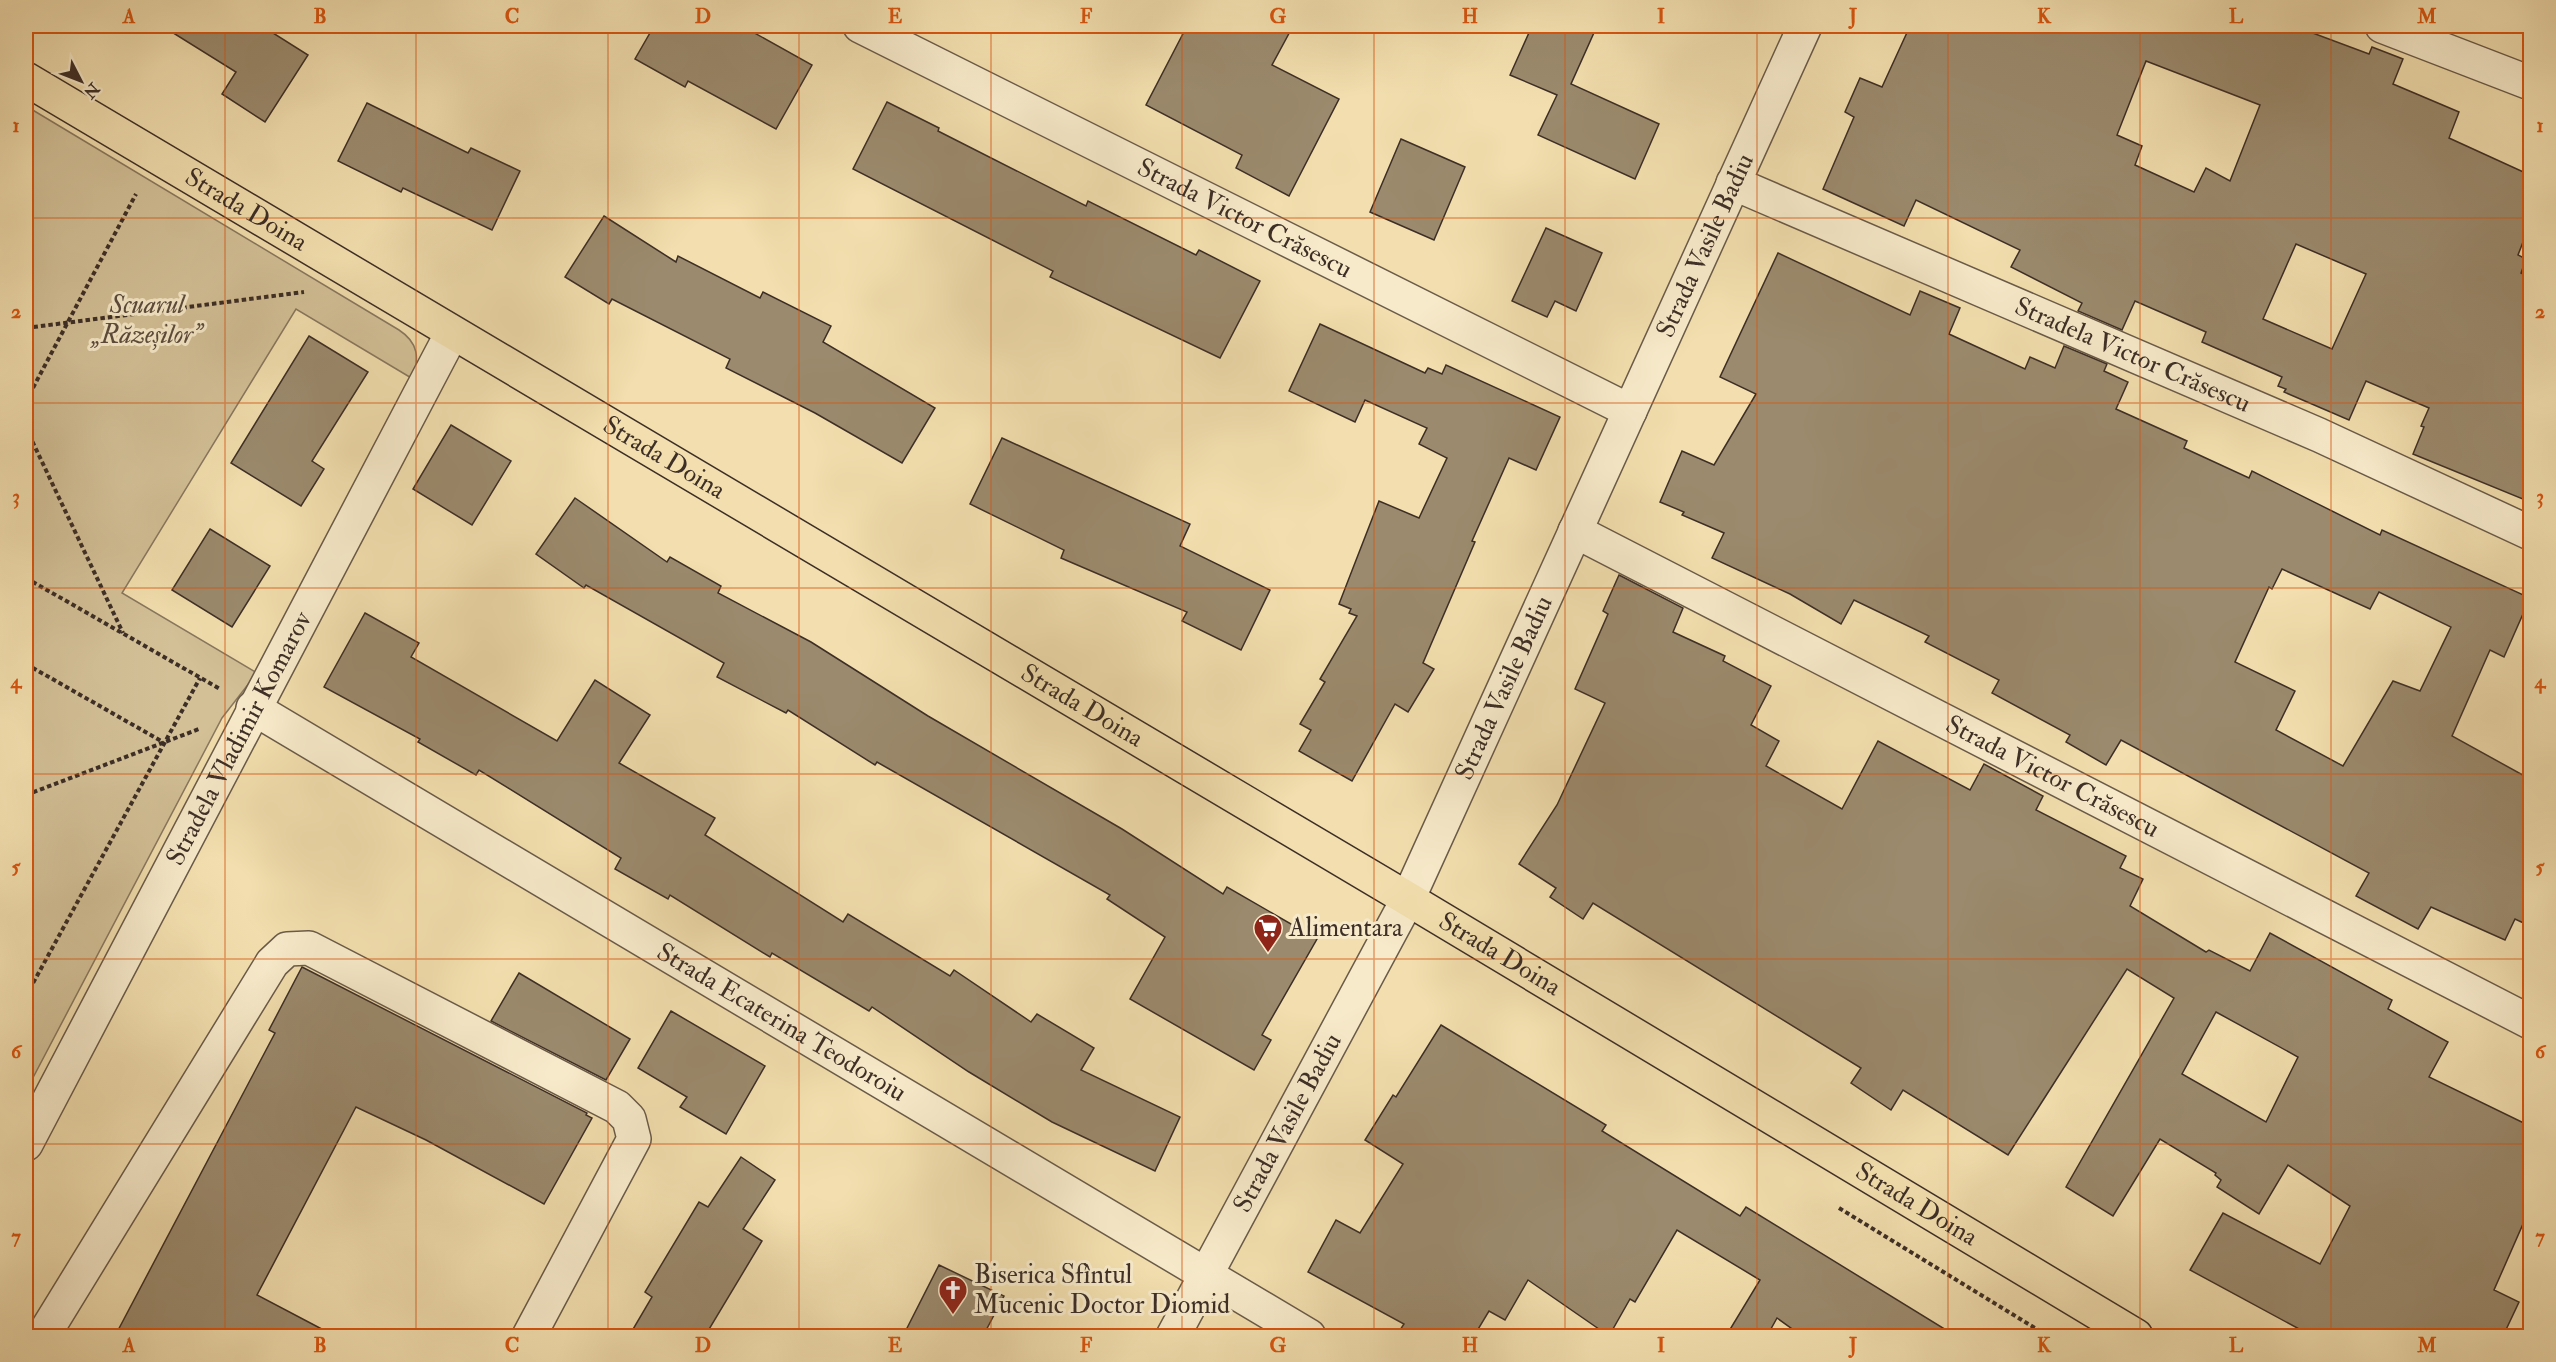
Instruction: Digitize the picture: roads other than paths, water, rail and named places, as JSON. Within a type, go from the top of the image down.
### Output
[{"type":"main road","name":"Strada Doina","points":[[26,79],[1407,899],[2136,1336]]},
{"type":"street","name":"Strada Victor Crăsescu","points":[[860,26],[1630,411]]},
{"type":"street","name":"Strada Vasile Badiu","points":[[1173,1336],[1407,899],[1805,26]]},
{"type":"street","points":[[2382,26],[2530,83]]},
{"type":"street","name":"Stradela Victor Crăsescu","points":[[1734,183],[2319,435],[2530,533]]},
{"type":"street","name":"Stradela Vladimir Komarov","points":[[26,1144],[452,333]]},
{"type":"street","name":"Strada Victor Crăsescu","points":[[1575,531],[2530,1022]]},
{"type":"street","name":"Strada Ecaterina Teodoroiu","points":[[253,708],[1310,1336]]},
{"type":"street","points":[[43,1336],[272,963],[287,949],[309,948],[617,1107],[628,1119],[634,1139],[530,1336]]},
{"type":"place","name":"Alimentara","points":[[1268,954]]},
{"type":"place","name":"Biserica Sfîntul Mucenic Doctor Diomid","points":[[953,1316]]},
{"type":"park label","name":"Scuarul „Răzeșilor”","points":[[147,320]]}]
